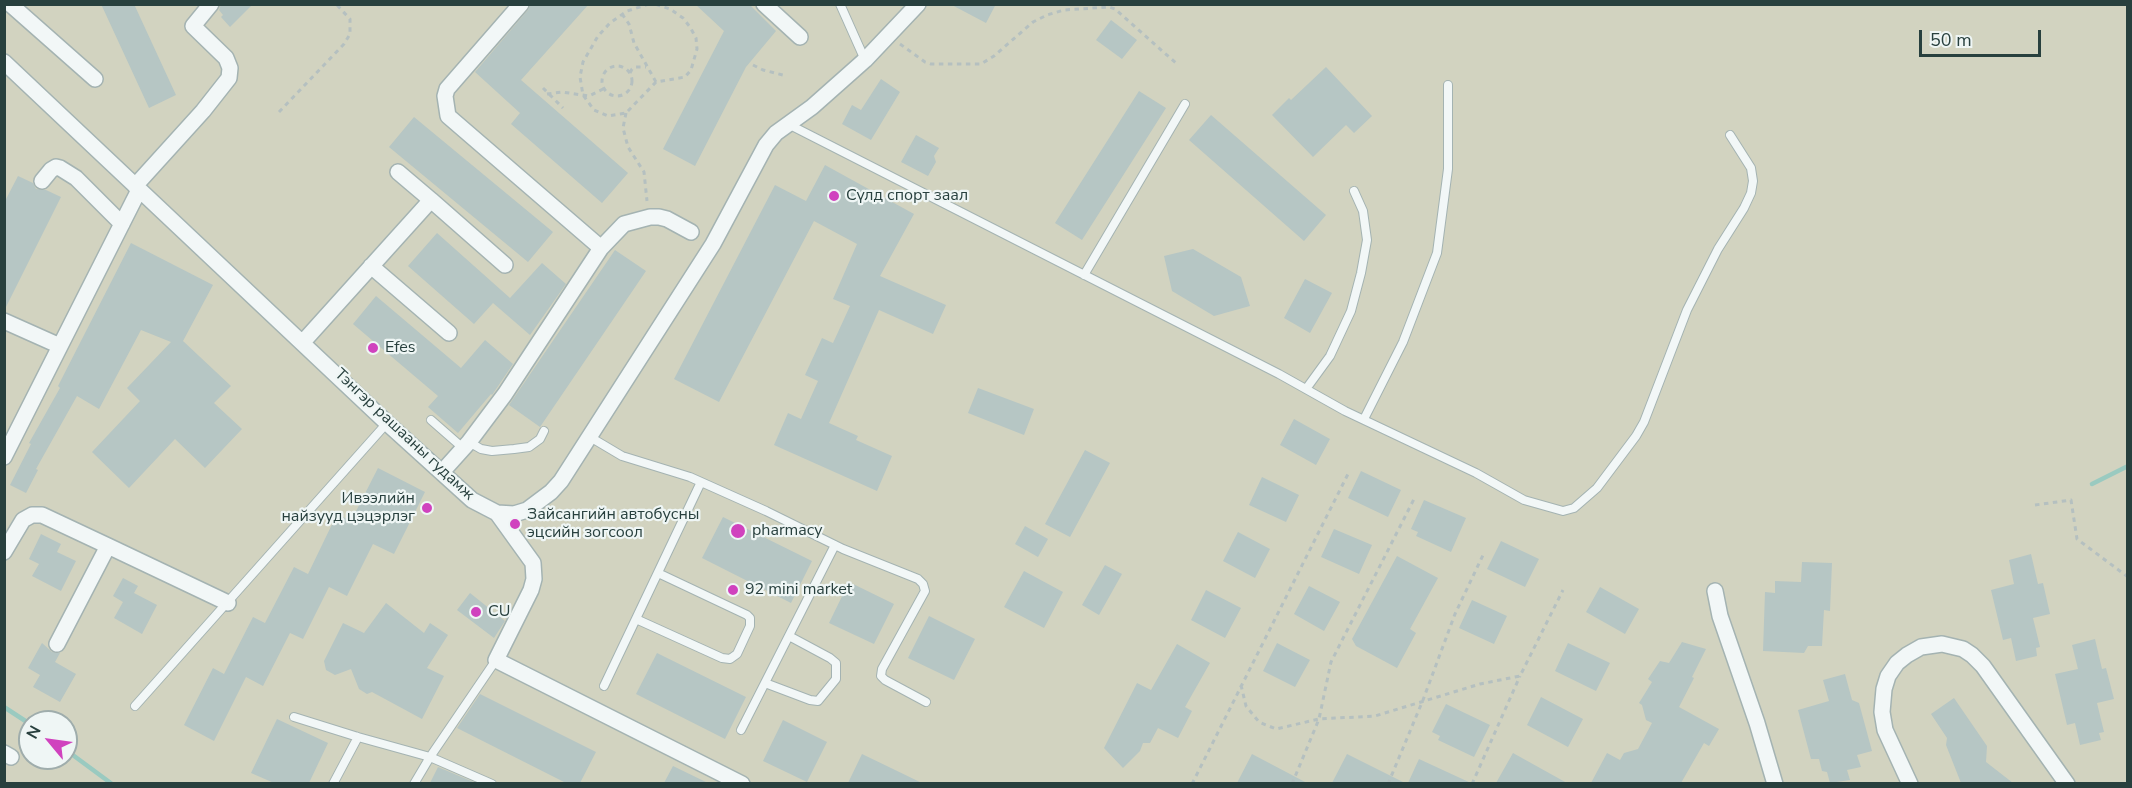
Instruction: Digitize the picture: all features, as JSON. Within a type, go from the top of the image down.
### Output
[{"type":"street","points":[[10,4],[94,79]]},
{"type":"street","points":[[4,457],[122,224],[137,188],[229,78],[230,68],[226,58],[193,26],[211,4]]},
{"type":"street","points":[[521,4],[447,89],[445,96],[448,116],[601,248]]},
{"type":"street","points":[[764,4],[800,37]]},
{"type":"street","points":[[497,513],[514,514],[527,510],[551,492],[561,481],[714,244],[766,145],[866,60],[918,4]]},
{"type":"street","name":"Тэнгэр рашааны гудамж","points":[[4,62],[387,423],[472,500],[497,513]]},
{"type":"street","points":[[42,181],[51,170],[56,167],[60,168],[76,178],[122,224]]},
{"type":"street","points":[[398,172],[505,265]]},
{"type":"street","points":[[303,342],[431,200]]},
{"type":"street","points":[[442,472],[505,394],[601,248],[624,224],[650,217],[667,219],[692,232]]},
{"type":"street","points":[[371,266],[448,333]]},
{"type":"street","points":[[4,321],[60,346]]},
{"type":"street","points":[[497,513],[533,563],[534,579],[531,590],[496,660],[742,783]]},
{"type":"street","points":[[4,552],[23,520],[32,515],[42,515],[228,603]]},
{"type":"street","points":[[57,644],[108,546]]},
{"type":"street","points":[[1715,591],[1720,616],[1757,723],[1774,783]]},
{"type":"street","points":[[1910,783],[1885,730],[1882,712],[1884,689],[1888,676],[1897,663],[1907,655],[1921,646],[1941,644],[1963,649],[1983,666],[2067,783]]},
{"type":"lane","points":[[840,4],[866,60]]},
{"type":"lane","points":[[1364,419],[1404,342],[1437,253],[1448,169],[1448,85]]},
{"type":"lane","points":[[1084,275],[1185,104]]},
{"type":"lane","points":[[789,124],[1364,419],[1476,473],[1524,500],[1563,512],[1574,508],[1598,488],[1636,436],[1644,422],[1686,310],[1751,193],[1753,181],[1751,168],[1730,135]]},
{"type":"lane","points":[[1306,389],[1330,356],[1351,311],[1361,273],[1367,240],[1363,211],[1354,191]]},
{"type":"lane","points":[[431,420],[466,445],[492,451],[529,447],[540,439],[544,431]]},
{"type":"lane","points":[[135,706],[387,423]]},
{"type":"lane","points":[[590,437],[622,456],[701,482],[835,545],[918,579],[925,591],[882,669],[881,676],[926,702]]},
{"type":"lane","points":[[604,686],[701,482]]},
{"type":"lane","points":[[741,730],[835,545]]},
{"type":"lane","points":[[636,619],[722,658],[730,659],[737,654],[750,626],[750,618],[658,573]]},
{"type":"lane","points":[[765,683],[810,700],[819,701],[836,679],[836,663],[789,636]]},
{"type":"lane","points":[[414,783],[496,660]]},
{"type":"lane","points":[[294,717],[430,757],[492,783]]},
{"type":"lane","points":[[333,783],[358,737]]},
{"type":"path","points":[[279,112],[344,44],[350,34],[350,19],[336,4]]},
{"type":"path","points":[[626,113],[613,116],[594,110],[583,95],[580,77],[583,62],[598,36],[622,14],[627,10],[649,4]]},
{"type":"path","points":[[650,217],[644,188],[644,172],[628,147],[623,128],[626,113],[656,82],[685,77],[690,70],[697,49],[696,38],[683,18],[670,9],[655,4]]},
{"type":"path","points":[[889,35],[925,62],[973,65],[989,60],[1027,27],[1047,15],[1064,10],[1108,7],[1115,9],[1177,64]]},
{"type":"path","points":[[622,14],[629,24],[634,43],[656,82]]},
{"type":"path","points":[[753,65],[783,75]]},
{"type":"path","points":[[617,66],[625,68],[630,73],[632,81],[630,89],[625,94],[617,96],[609,94],[604,89],[602,81],[609,68],[617,66]]},
{"type":"path","points":[[630,73],[636,68],[648,67]]},
{"type":"path","points":[[543,88],[563,108]]},
{"type":"path","points":[[547,94],[562,92],[583,95],[597,93],[604,89]]},
{"type":"path","points":[[1192,783],[1349,472]]},
{"type":"path","points":[[1292,783],[1318,719],[1331,662],[1414,499]]},
{"type":"path","points":[[2035,505],[2071,500],[2076,539],[2127,577]]},
{"type":"path","points":[[1388,783],[1423,700],[1455,614],[1484,553]]},
{"type":"path","points":[[1472,783],[1520,676],[1563,590]]},
{"type":"path","points":[[1241,685],[1246,706],[1259,722],[1276,729],[1318,719],[1375,716],[1480,684],[1520,676]]},
{"type":"green space","points":[[5,5],[2127,5],[2127,783],[5,783]]},
{"type":"building","points":[[101,4],[134,4],[176,95],[149,108]]},
{"type":"building","points":[[221,4],[253,4],[230,27],[221,17],[223,15],[219,10]]},
{"type":"building","points":[[531,4],[589,4],[521,80],[628,173],[602,203],[511,124],[520,113],[475,72]]},
{"type":"building","points":[[695,4],[749,4],[776,31],[746,67],[695,166],[663,149],[724,31]]},
{"type":"building","points":[[950,4],[996,4],[986,23]]},
{"type":"building","points":[[1111,20],[1137,40],[1122,59],[1096,40]]},
{"type":"building","points":[[1326,67],[1372,116],[1354,133],[1346,125],[1313,157],[1272,115]]},
{"type":"building","points":[[881,79],[900,92],[871,140],[842,124],[852,105],[861,110]]},
{"type":"building","points":[[1139,91],[1166,108],[1082,240],[1055,223]]},
{"type":"building","points":[[1211,115],[1326,215],[1304,241],[1189,140]]},
{"type":"building","points":[[414,117],[553,232],[528,262],[389,147]]},
{"type":"building","points":[[916,135],[939,148],[934,156],[936,162],[928,176],[901,162]]},
{"type":"building","points":[[825,165],[914,214],[880,276],[946,305],[933,334],[879,310],[829,423],[858,436],[856,440],[892,456],[877,491],[774,445],[788,413],[801,419],[818,381],[805,375],[822,338],[833,343],[850,306],[833,299],[857,244],[814,221],[719,402],[674,379],[775,185],[806,201]]},
{"type":"building","points":[[18,176],[33,183],[36,189],[46,190],[61,197],[4,311],[4,203]]},
{"type":"building","points":[[437,233],[510,298],[542,263],[566,284],[530,335],[493,303],[474,324],[408,266]]},
{"type":"building","points":[[131,243],[213,285],[183,341],[231,386],[214,403],[242,429],[205,468],[175,439],[129,488],[92,452],[140,401],[127,388],[171,342],[141,330],[99,409],[77,396],[36,469],[38,470],[26,493],[10,485]]},
{"type":"building","points":[[1193,249],[1241,277],[1250,306],[1214,316],[1172,291],[1164,256]]},
{"type":"building","points":[[615,250],[646,271],[540,427],[509,405]]},
{"type":"building","points":[[1305,279],[1332,293],[1310,333],[1284,318]]},
{"type":"building","points":[[376,296],[461,368],[485,340],[513,364],[492,395],[458,433],[428,407],[438,396],[353,324]]},
{"type":"building","points":[[978,388],[1034,409],[1024,435],[968,413]]},
{"type":"building","points":[[1294,419],[1330,439],[1316,465],[1280,445]]},
{"type":"building","points":[[1085,450],[1110,463],[1070,537],[1045,524]]},
{"type":"building","points":[[378,468],[425,492],[394,554],[373,544],[347,596],[329,587],[303,639],[290,633],[263,686],[246,677],[214,741],[184,725],[213,668],[224,674],[253,617],[265,623],[294,567],[308,574],[337,514],[351,521]]},
{"type":"building","points":[[1361,471],[1401,490],[1388,517],[1348,498]]},
{"type":"building","points":[[1262,477],[1299,495],[1286,522],[1249,505]]},
{"type":"building","points":[[1424,500],[1466,518],[1451,552],[1416,536],[1418,532],[1411,529]]},
{"type":"building","points":[[723,517],[812,561],[791,603],[702,558]]},
{"type":"building","points":[[1025,526],[1048,539],[1038,557],[1015,544]]},
{"type":"building","points":[[1334,529],[1372,545],[1359,574],[1321,557]]},
{"type":"building","points":[[1238,532],[1270,549],[1255,578],[1223,561]]},
{"type":"building","points":[[41,534],[61,544],[57,552],[76,561],[61,591],[32,576],[39,564],[29,559]]},
{"type":"building","points":[[1501,541],[1539,559],[1525,587],[1487,569]]},
{"type":"building","points":[[2031,554],[2038,584],[2043,583],[2050,614],[2033,618],[2040,647],[2036,648],[2037,656],[2016,661],[2011,638],[2003,640],[1991,590],[2014,584],[2009,560]]},
{"type":"building","points":[[1397,556],[1438,578],[1410,629],[1416,633],[1397,668],[1356,646],[1352,639]]},
{"type":"building","points":[[1802,562],[1832,563],[1830,611],[1824,610],[1822,646],[1808,646],[1804,653],[1763,651],[1765,592],[1775,593],[1775,581],[1801,582]]},
{"type":"building","points":[[1105,565],[1122,574],[1099,615],[1082,605]]},
{"type":"building","points":[[1024,571],[1063,592],[1044,628],[1004,607]]},
{"type":"building","points":[[123,578],[138,586],[134,593],[157,605],[142,634],[114,618],[123,602],[113,596]]},
{"type":"building","points":[[849,582],[894,604],[874,644],[829,623]]},
{"type":"building","points":[[1309,586],[1340,602],[1324,631],[1294,614]]},
{"type":"building","points":[[1600,587],[1639,609],[1625,634],[1586,612]]},
{"type":"building","points":[[1206,590],[1241,608],[1225,638],[1191,620]]},
{"type":"building","points":[[470,593],[505,621],[494,638],[457,610]]},
{"type":"building","points":[[1472,600],[1507,616],[1494,644],[1459,628]]},
{"type":"building","points":[[386,603],[424,633],[430,623],[448,635],[427,668],[444,676],[422,719],[372,692],[367,694],[359,689],[351,669],[335,675],[326,670],[324,661],[343,623],[364,633]]},
{"type":"building","points":[[929,616],[975,639],[954,680],[908,658]]},
{"type":"building","points":[[2095,639],[2102,669],[2106,668],[2114,699],[2097,703],[2104,732],[2099,733],[2101,740],[2080,745],[2075,723],[2067,725],[2055,674],[2078,669],[2072,645]]},
{"type":"building","points":[[1682,642],[1706,649],[1679,707],[1719,729],[1709,746],[1704,743],[1681,783],[1591,783],[1607,753],[1620,760],[1624,753],[1638,749],[1652,723],[1646,720],[1642,705],[1639,703],[1652,682],[1648,679],[1660,661],[1669,663]]},
{"type":"building","points":[[42,643],[52,652],[60,653],[55,662],[76,674],[60,702],[33,687],[40,675],[28,668]]},
{"type":"building","points":[[1277,643],[1310,660],[1295,687],[1263,671]]},
{"type":"building","points":[[1568,643],[1610,663],[1596,691],[1555,671]]},
{"type":"building","points":[[1177,644],[1210,663],[1185,707],[1192,711],[1178,738],[1158,728],[1150,743],[1143,743],[1140,751],[1123,768],[1104,748],[1137,683],[1151,690]]},
{"type":"building","points":[[657,653],[746,697],[725,739],[636,694]]},
{"type":"building","points":[[1845,674],[1852,700],[1859,703],[1872,751],[1857,755],[1861,767],[1847,770],[1850,780],[1830,783],[1827,772],[1822,771],[1819,759],[1811,759],[1798,710],[1829,701],[1823,680]]},
{"type":"building","points":[[480,694],[596,752],[580,783],[566,783],[457,728]]},
{"type":"building","points":[[1541,697],[1583,719],[1568,747],[1527,725]]},
{"type":"building","points":[[1954,698],[1987,746],[1986,762],[2013,783],[1961,783],[1946,745],[1947,738],[1931,714]]},
{"type":"building","points":[[1446,704],[1490,725],[1474,757],[1438,740],[1440,736],[1432,732]]},
{"type":"building","points":[[277,719],[328,743],[309,783],[274,783],[251,773]]},
{"type":"building","points":[[783,720],[827,742],[807,782],[763,761]]},
{"type":"building","points":[[1513,753],[1567,783],[1496,783]]},
{"type":"building","points":[[862,754],[922,783],[848,783]]},
{"type":"building","points":[[1252,754],[1307,783],[1237,783]]},
{"type":"building","points":[[1347,754],[1405,783],[1332,783]]},
{"type":"building","points":[[1419,759],[1471,783],[1408,783]]},
{"type":"building","points":[[673,766],[708,783],[664,783]]},
{"type":"building","points":[[438,767],[476,783],[430,783]]},
{"type":"waterway","points":[[2092,484],[2128,466]]},
{"type":"waterway","points":[[4,707],[18,716]]},
{"type":"waterway","points":[[78,759],[112,784]]},
{"type":"place","name":"Сүлд спорт заал","points":[[834,196]]},
{"type":"place","name":"Efes","points":[[373,348]]},
{"type":"place","name":"Ивээлийн найзууд цэцэрлэг","points":[[427,508]]},
{"type":"place","name":"Зайсангийн автобусны эцсийн зогсоол","points":[[515,524]]},
{"type":"place","name":"pharmacy","points":[[738,531]]},
{"type":"place","name":"92 mini market","points":[[733,590]]},
{"type":"place","name":"CU","points":[[476,612]]}]
